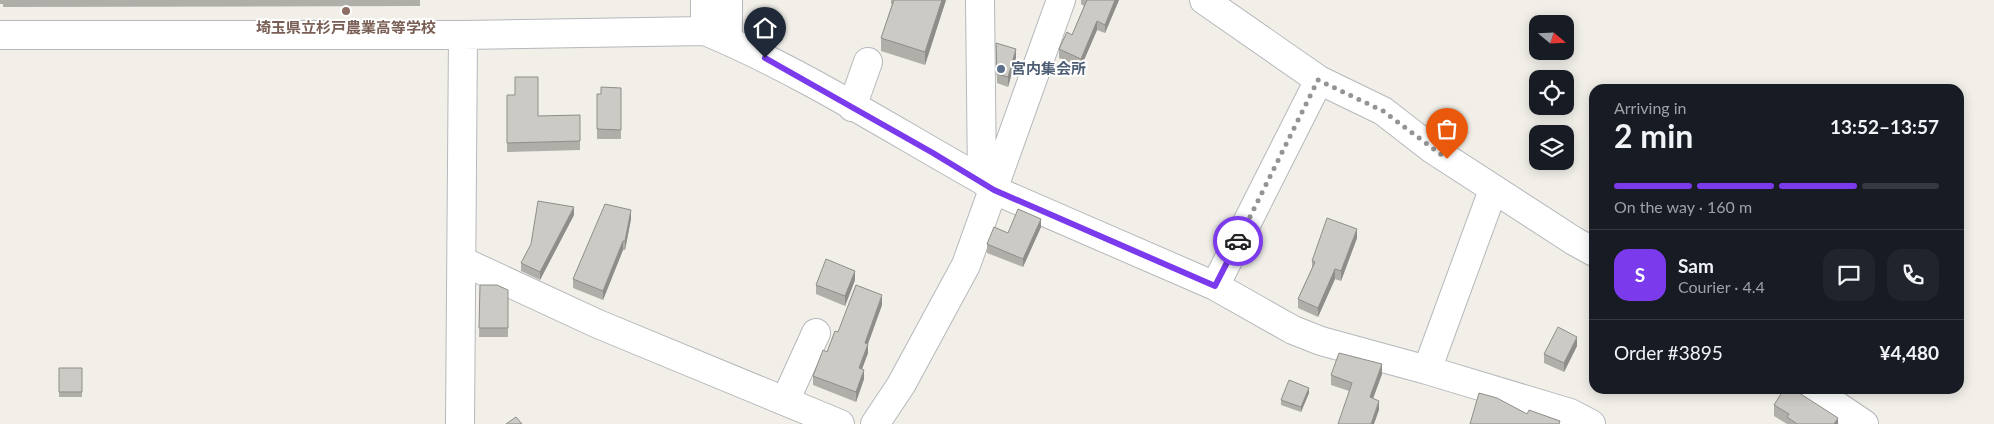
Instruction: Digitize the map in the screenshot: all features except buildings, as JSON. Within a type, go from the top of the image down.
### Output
[{"type":"street","points":[[705,0],[717,36]]},
{"type":"street","points":[[717,36],[728,0]]},
{"type":"street","points":[[980,0],[988,185]]},
{"type":"street","points":[[875,424],[901,385],[966,265],[988,185],[1061,0]]},
{"type":"street","points":[[1204,0],[1318,80],[1383,111],[1432,149],[1492,190],[1589,249]]},
{"type":"street","points":[[0,35],[717,36],[748,49],[852,106],[988,185],[1215,286],[1293,330],[1321,341],[1427,370],[1570,413],[1591,424]]},
{"type":"street","points":[[460,424],[463,35]]},
{"type":"street","points":[[852,106],[868,62]]},
{"type":"street","points":[[1215,286],[1318,80]]},
{"type":"street","points":[[1427,370],[1492,190]]},
{"type":"street","points":[[462,261],[598,324],[840,424]]},
{"type":"street","points":[[785,401],[816,333]]},
{"type":"street","points":[[1819,394],[1864,424]]},
{"type":"way so far","points":[[1238,241],[1318,80],[1383,111],[1447,159]]},
{"type":"place","name":"埼玉県立杉戸農業高等学校","points":[[346,11]]},
{"type":"place","name":"宮内集会所","points":[[1001,69]]},
{"type":"route","points":[[765,58],[982,180],[994,190],[1215,286],[1238,241]]}]
